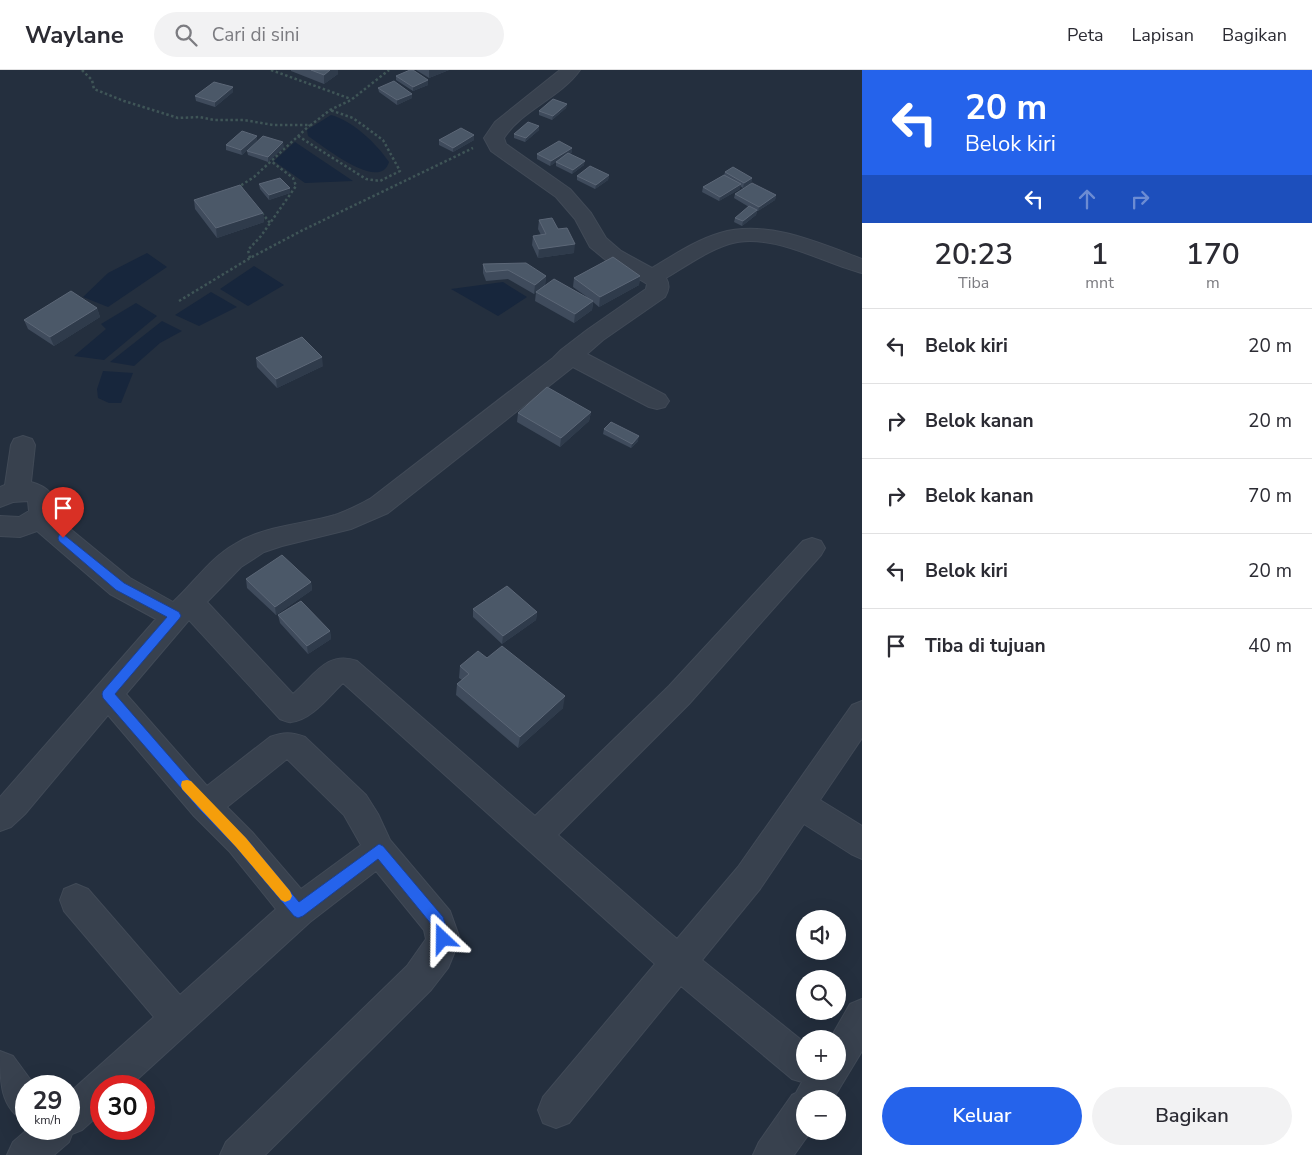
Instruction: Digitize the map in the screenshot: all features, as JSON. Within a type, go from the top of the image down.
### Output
[{"type":"street","points":[[0,817],[229,560],[255,544],[355,518],[379,506],[561,364],[569,355],[657,292],[658,283],[652,278],[614,256],[597,242],[584,217],[564,193],[498,147],[494,138],[502,126],[549,90],[571,70]]},
{"type":"street","points":[[652,278],[717,242],[740,234],[755,235],[787,242],[862,266]]},
{"type":"street","points":[[569,355],[657,401]]},
{"type":"street","points":[[0,526],[10,529],[21,527],[38,517],[42,510],[40,497],[27,490],[9,494],[23,445]]},
{"type":"street","points":[[38,517],[120,586],[183,610],[290,710],[304,702],[339,669],[347,669],[678,962],[796,1061]]},
{"type":"street","points":[[535,837],[679,695],[812,548]]},
{"type":"street","points":[[108,694],[205,806],[241,842],[298,911]]},
{"type":"street","points":[[556,1110],[749,878],[862,714]]},
{"type":"street","points":[[205,806],[281,746],[294,746],[355,805],[367,824],[379,850],[438,922],[443,939],[436,956],[419,978],[239,1155]]},
{"type":"street","points":[[800,804],[862,844]]},
{"type":"street","points":[[116,1075],[298,911],[379,850]]},
{"type":"street","points":[[76,900],[179,1020]]},
{"type":"street","points":[[846,1039],[862,1016]]},
{"type":"street","points":[[0,1069],[15,1089]]},
{"type":"street","points":[[772,1155],[817,1080]]},
{"type":"street","points":[[80,1107],[90,1098]]},
{"type":"path","points":[[82,70],[92,80],[94,89],[124,101],[178,118],[199,117],[214,120],[244,120],[273,125],[311,125]]},
{"type":"path","points":[[271,70],[351,100]]},
{"type":"path","points":[[244,191],[240,186],[254,177],[311,125],[330,110],[351,100],[389,70]]},
{"type":"path","points":[[298,136],[366,179],[380,181],[400,171],[383,140],[353,118],[330,110]]},
{"type":"path","points":[[179,302],[250,258],[303,230],[494,138]]},
{"type":"path","points":[[250,258],[248,250],[250,246],[261,236],[296,186],[293,178],[271,161]]},
{"type":"path","points":[[258,209],[270,222]]},
{"type":"water","points":[[331,115],[356,127],[378,147],[389,162],[384,170],[375,172],[363,170],[337,156],[308,136],[307,130]]},
{"type":"water","points":[[295,142],[353,181],[305,183],[274,161]]},
{"type":"water","points":[[147,253],[167,267],[108,307],[83,297],[108,273]]},
{"type":"water","points":[[254,266],[284,285],[248,306],[220,289]]},
{"type":"water","points":[[503,282],[527,297],[498,316],[451,289]]},
{"type":"water","points":[[211,292],[237,307],[199,326],[175,315]]},
{"type":"water","points":[[136,303],[157,316],[104,360],[74,356],[106,329],[101,324]]},
{"type":"water","points":[[162,321],[182,331],[160,343],[134,366],[110,362]]},
{"type":"water","points":[[103,371],[133,373],[121,403],[109,403],[98,398],[97,389]]},
{"type":"building","points":[[311,70],[330,70],[324,75]]},
{"type":"building","points":[[410,70],[428,80],[413,87],[396,76]]},
{"type":"building","points":[[394,81],[412,94],[397,100],[378,88]]},
{"type":"building","points":[[214,82],[233,87],[215,102],[195,96]]},
{"type":"building","points":[[553,99],[567,104],[553,116],[539,111]]},
{"type":"building","points":[[528,122],[539,126],[526,138],[514,134]]},
{"type":"building","points":[[461,128],[474,135],[453,148],[439,140]]},
{"type":"building","points":[[242,131],[257,136],[241,150],[226,145]]},
{"type":"building","points":[[263,136],[283,142],[268,157],[247,151]]},
{"type":"building","points":[[559,141],[572,148],[551,161],[537,154]]},
{"type":"building","points":[[568,153],[585,161],[573,170],[556,162]]},
{"type":"building","points":[[590,166],[609,175],[596,185],[577,176]]},
{"type":"building","points":[[733,167],[752,178],[744,183],[725,172]]},
{"type":"building","points":[[724,175],[741,184],[720,197],[703,187]]},
{"type":"building","points":[[280,178],[290,188],[269,195],[259,184]]},
{"type":"building","points":[[752,183],[776,195],[759,207],[735,194]]},
{"type":"building","points":[[240,185],[263,213],[216,228],[194,200]]},
{"type":"building","points":[[749,206],[757,210],[743,221],[735,218]]},
{"type":"building","points":[[552,218],[558,229],[567,228],[575,244],[539,249],[533,236],[546,234],[539,220]]},
{"type":"building","points":[[613,257],[640,276],[600,297],[574,278]]},
{"type":"building","points":[[526,263],[546,276],[535,285],[508,270],[486,272],[483,264]]},
{"type":"building","points":[[554,279],[593,301],[575,314],[536,292]]},
{"type":"building","points":[[71,291],[97,308],[50,337],[24,320]]},
{"type":"building","points":[[302,337],[322,357],[276,379],[256,358]]},
{"type":"building","points":[[547,387],[591,412],[561,438],[518,413]]},
{"type":"building","points":[[611,422],[639,436],[632,444],[604,429]]},
{"type":"building","points":[[282,555],[311,582],[275,607],[246,579]]},
{"type":"building","points":[[507,586],[537,612],[503,636],[473,609]]},
{"type":"building","points":[[301,601],[330,631],[307,646],[278,615]]},
{"type":"building","points":[[502,646],[565,696],[520,737],[457,684],[469,674],[460,666],[478,651],[487,658]]},
{"type":"slow traffic","points":[[187,785],[241,842],[285,896]]},
{"type":"route","points":[[63,538],[120,586],[175,616],[108,694],[205,806],[241,842],[298,911],[379,850],[438,922],[443,939]]}]
